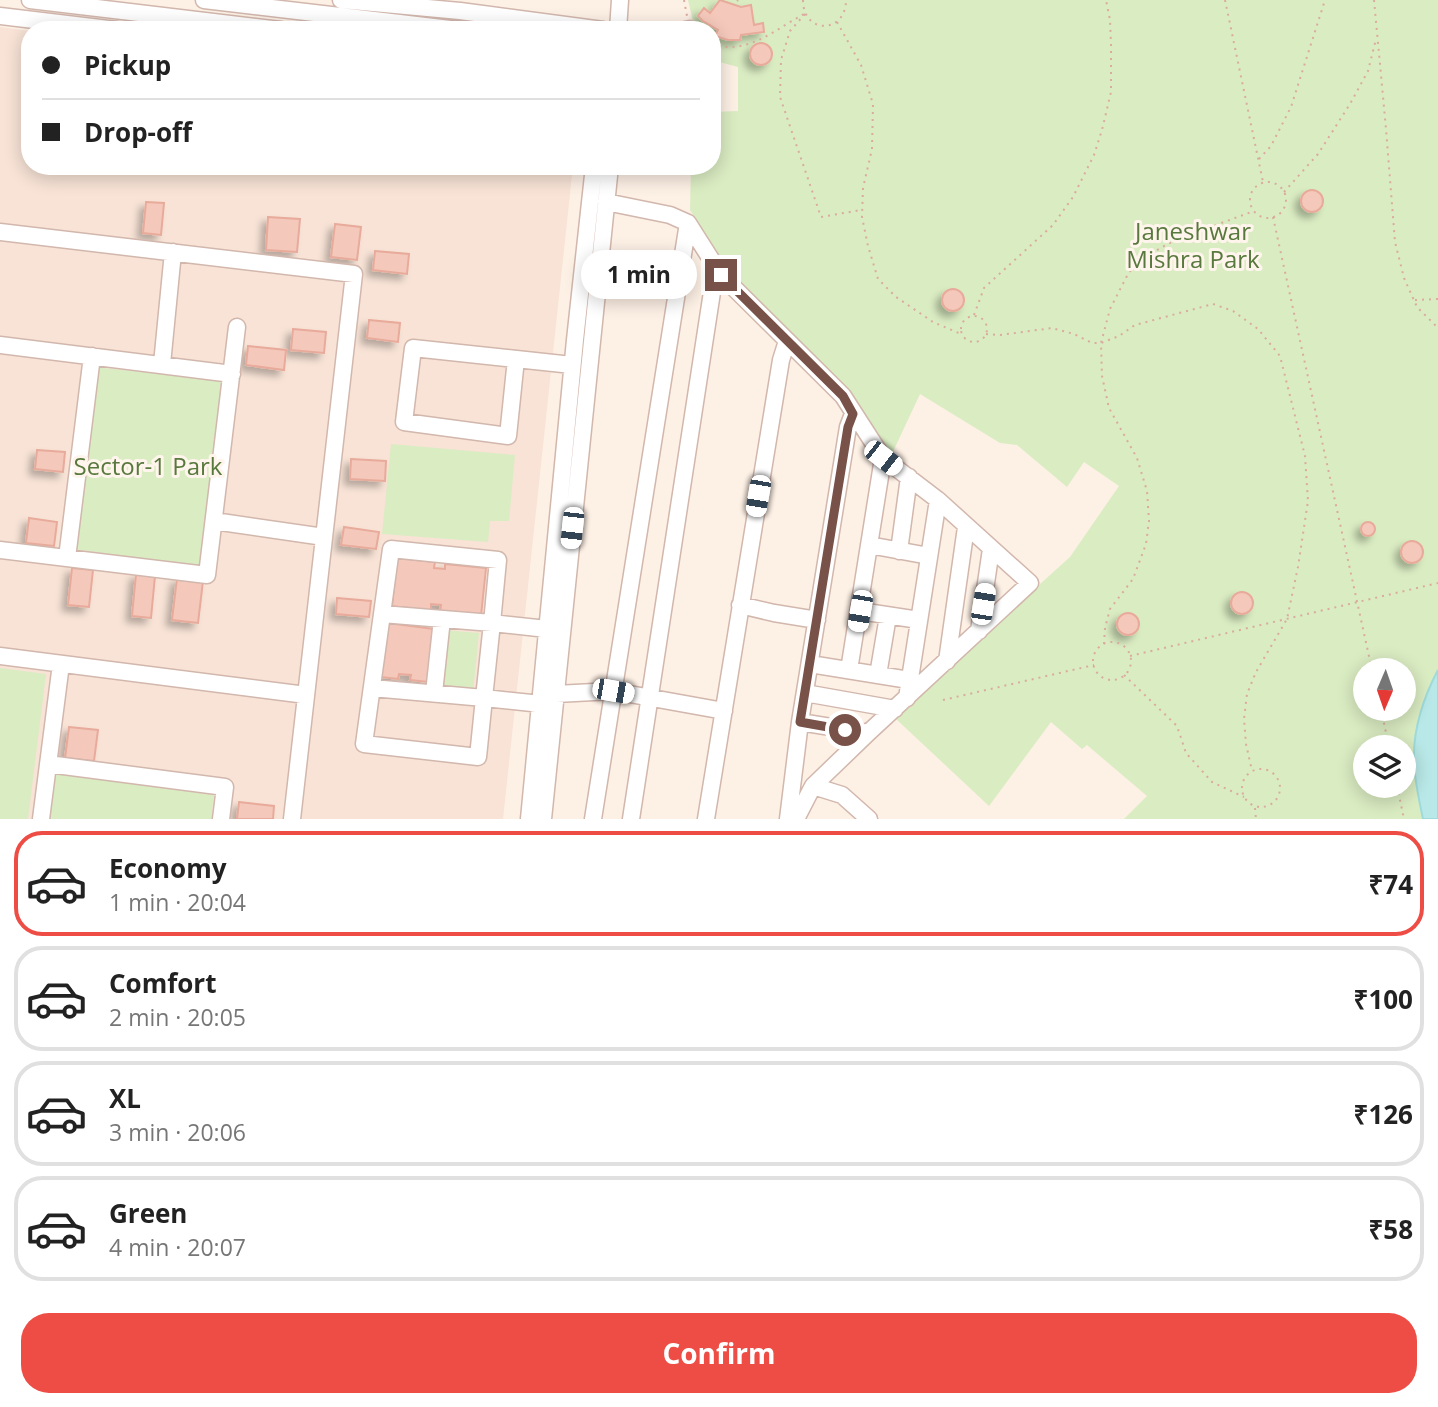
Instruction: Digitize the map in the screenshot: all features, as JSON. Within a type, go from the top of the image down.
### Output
[{"type":"street","points":[[30,0],[206,21]]},
{"type":"street","points":[[204,0],[352,11],[408,21]]},
{"type":"street","points":[[619,21],[620,0]]},
{"type":"street","points":[[352,11],[460,5],[552,21]]},
{"type":"street","points":[[0,16],[42,21]]},
{"type":"street","points":[[529,819],[572,365],[593,175]]},
{"type":"street","points":[[543,819],[609,175]]},
{"type":"street","points":[[606,202],[670,215],[688,223],[721,275],[843,396],[883,458],[937,500],[1030,583],[813,786],[796,819]]},
{"type":"street","points":[[593,819],[688,223]]},
{"type":"street","points":[[0,232],[354,274],[292,819]]},
{"type":"street","points":[[162,364],[173,252]]},
{"type":"street","points":[[631,819],[712,292],[721,275]]},
{"type":"street","points":[[0,550],[207,575],[237,327]]},
{"type":"street","points":[[706,819],[781,360],[787,341]]},
{"type":"street","points":[[0,346],[232,374]]},
{"type":"street","points":[[516,359],[508,436],[404,422],[413,348],[516,359],[572,365]]},
{"type":"street","points":[[67,558],[92,356]]},
{"type":"street","points":[[788,819],[800,722],[848,427],[853,414]]},
{"type":"street","points":[[849,670],[883,458]]},
{"type":"street","points":[[899,551],[909,478]]},
{"type":"street","points":[[901,703],[909,680],[937,500]]},
{"type":"street","points":[[214,522],[324,537]]},
{"type":"street","points":[[947,661],[966,527]]},
{"type":"street","points":[[869,545],[929,556]]},
{"type":"street","points":[[391,549],[498,560],[478,757],[364,744],[382,614],[391,549]]},
{"type":"street","points":[[979,631],[991,549]]},
{"type":"street","points":[[740,605],[817,620]]},
{"type":"street","points":[[860,611],[919,620]]},
{"type":"street","points":[[382,614],[547,629]]},
{"type":"street","points":[[878,675],[888,615]]},
{"type":"street","points":[[433,693],[442,619]]},
{"type":"street","points":[[0,656],[306,695]]},
{"type":"street","points":[[41,819],[61,664]]},
{"type":"street","points":[[810,664],[909,680]]},
{"type":"street","points":[[372,688],[541,704]]},
{"type":"street","points":[[556,694],[613,691],[724,711]]},
{"type":"street","points":[[805,693],[901,703]]},
{"type":"street","points":[[800,722],[868,733]]},
{"type":"street","points":[[48,764],[225,787],[220,819]]},
{"type":"street","points":[[813,786],[842,795],[869,819]]},
{"type":"path","points":[[803,0],[805,14],[820,26],[837,22],[843,16],[846,0]]},
{"type":"path","points":[[974,315],[984,288],[1053,225],[1073,197],[1094,155],[1111,92],[1111,32],[1106,0]]},
{"type":"path","points":[[1224,0],[1263,182]]},
{"type":"path","points":[[1258,159],[1271,146],[1291,107],[1325,0]]},
{"type":"path","points":[[1374,0],[1395,242],[1404,278],[1414,300],[1438,328]]},
{"type":"path","points":[[721,45],[747,45],[805,14]]},
{"type":"path","points":[[805,14],[790,31],[781,60],[780,97],[821,217],[862,210]]},
{"type":"path","points":[[837,22],[861,65],[873,104],[872,149],[863,188],[862,217],[878,279],[896,297],[933,323],[961,334],[968,341],[979,341],[986,334],[984,319],[969,316],[961,324],[961,334]]},
{"type":"path","points":[[1284,192],[1318,154],[1350,104],[1368,71],[1377,35]]},
{"type":"path","points":[[1263,182],[1277,184],[1284,192],[1284,209],[1273,217],[1259,216],[1250,205],[1252,191],[1263,182]]},
{"type":"path","points":[[1104,644],[1110,609],[1133,579],[1146,544],[1149,522],[1147,491],[1137,458],[1109,408],[1102,376],[1101,343],[1110,309],[1129,272],[1152,253],[1175,240],[1254,211]]},
{"type":"path","points":[[1273,217],[1369,658]]},
{"type":"path","points":[[1414,300],[1438,299]]},
{"type":"path","points":[[986,334],[1000,335],[1052,328],[1074,334],[1092,343],[1101,343],[1119,336],[1135,325],[1213,304],[1233,311],[1258,329],[1280,356],[1306,456],[1308,501],[1287,618],[1256,672],[1247,694],[1244,719],[1252,771]]},
{"type":"path","points":[[1130,656],[1438,583]]},
{"type":"path","points":[[1111,642],[1125,647],[1130,656],[1130,667],[1124,676],[1113,680],[1100,675],[1094,665],[1094,655],[1104,644],[1111,642]]},
{"type":"path","points":[[943,700],[1094,665]]},
{"type":"path","points":[[1124,676],[1177,726],[1186,753],[1212,782],[1244,797]]},
{"type":"path","points":[[1267,770],[1278,780],[1279,795],[1269,806],[1255,807],[1244,797],[1243,782],[1252,771],[1267,770]]},
{"type":"path","points":[[1400,798],[1405,819]]},
{"type":"path","points":[[1255,807],[1256,819]]},
{"type":"shaded area","points":[[0,27],[21,30],[21,175],[572,175],[503,819],[0,819]]},
{"type":"green space","name":"Janeshwar Mishra Park","points":[[688,0],[1438,0],[1438,819],[1124,819],[1147,796],[1087,745],[1082,749],[1051,722],[989,806],[895,718],[1070,557],[1119,486],[1084,462],[1067,487],[1017,445],[1000,443],[920,394],[890,458],[845,387],[726,267],[690,210],[691,175],[721,175],[721,112],[738,111],[738,67],[721,62],[721,21],[693,21]]},
{"type":"green space","name":"Sector-1 Park","points":[[95,367],[222,381],[200,567],[74,549]]},
{"type":"green space","points":[[391,444],[515,455],[509,521],[490,521],[488,542],[382,534]]},
{"type":"green space","points":[[444,630],[479,633],[473,692],[438,688]]},
{"type":"green space","points":[[0,668],[46,674],[28,819],[0,819]]},
{"type":"green space","points":[[53,773],[214,795],[211,819],[48,819]]},
{"type":"water","points":[[1438,670],[1438,819],[1423,819],[1416,782],[1415,735],[1428,691]]},
{"type":"building","points":[[720,0],[741,7],[751,5],[754,25],[763,23],[764,32],[741,35],[740,40],[721,38],[721,21],[703,21],[698,16],[704,8],[710,13]]},
{"type":"building","points":[[761,43],[771,50],[772,54],[765,64],[761,65],[751,58],[750,54],[757,44]]},
{"type":"building","points":[[1312,190],[1320,193],[1323,201],[1320,209],[1312,212],[1304,209],[1301,201],[1304,193]]},
{"type":"building","points":[[146,202],[164,203],[161,235],[143,233]]},
{"type":"building","points":[[268,217],[300,219],[297,252],[266,250]]},
{"type":"building","points":[[335,224],[361,227],[357,260],[331,257]]},
{"type":"building","points":[[375,251],[409,254],[407,274],[373,270]]},
{"type":"building","points":[[953,289],[961,292],[964,300],[961,308],[953,311],[945,308],[942,300],[945,292]]},
{"type":"building","points":[[369,320],[400,323],[398,342],[367,338]]},
{"type":"building","points":[[293,329],[326,332],[324,353],[291,350]]},
{"type":"building","points":[[248,346],[286,350],[284,370],[246,365]]},
{"type":"building","points":[[37,450],[65,452],[63,472],[35,469]]},
{"type":"building","points":[[351,459],[386,461],[385,481],[350,479]]},
{"type":"building","points":[[29,518],[57,522],[54,546],[26,543]]},
{"type":"building","points":[[1368,522],[1373,524],[1373,534],[1368,536],[1363,534],[1361,529],[1363,524]]},
{"type":"building","points":[[344,527],[379,532],[376,549],[341,545]]},
{"type":"building","points":[[1412,541],[1420,544],[1423,552],[1420,560],[1412,563],[1404,560],[1401,552],[1404,544]]},
{"type":"building","points":[[397,558],[435,562],[434,568],[445,569],[445,564],[486,568],[481,616],[440,612],[441,605],[431,604],[431,611],[392,606]]},
{"type":"building","points":[[72,568],[93,570],[89,607],[68,605]]},
{"type":"building","points":[[136,574],[155,576],[151,618],[132,616]]},
{"type":"building","points":[[177,578],[203,581],[198,623],[172,620]]},
{"type":"building","points":[[1242,592],[1252,599],[1253,603],[1246,613],[1242,614],[1232,607],[1231,603],[1238,593]]},
{"type":"building","points":[[337,598],[371,601],[369,617],[336,614]]},
{"type":"building","points":[[1128,613],[1136,616],[1139,624],[1136,632],[1128,635],[1120,632],[1117,624],[1120,616]]},
{"type":"building","points":[[388,623],[434,629],[428,682],[410,680],[411,675],[399,674],[398,679],[381,677]]},
{"type":"building","points":[[69,727],[98,730],[94,761],[65,758]]},
{"type":"building","points":[[239,802],[274,806],[273,819],[237,819]]},
{"type":"route","points":[[721,275],[843,396],[853,414],[848,427],[800,722],[845,730]]}]
